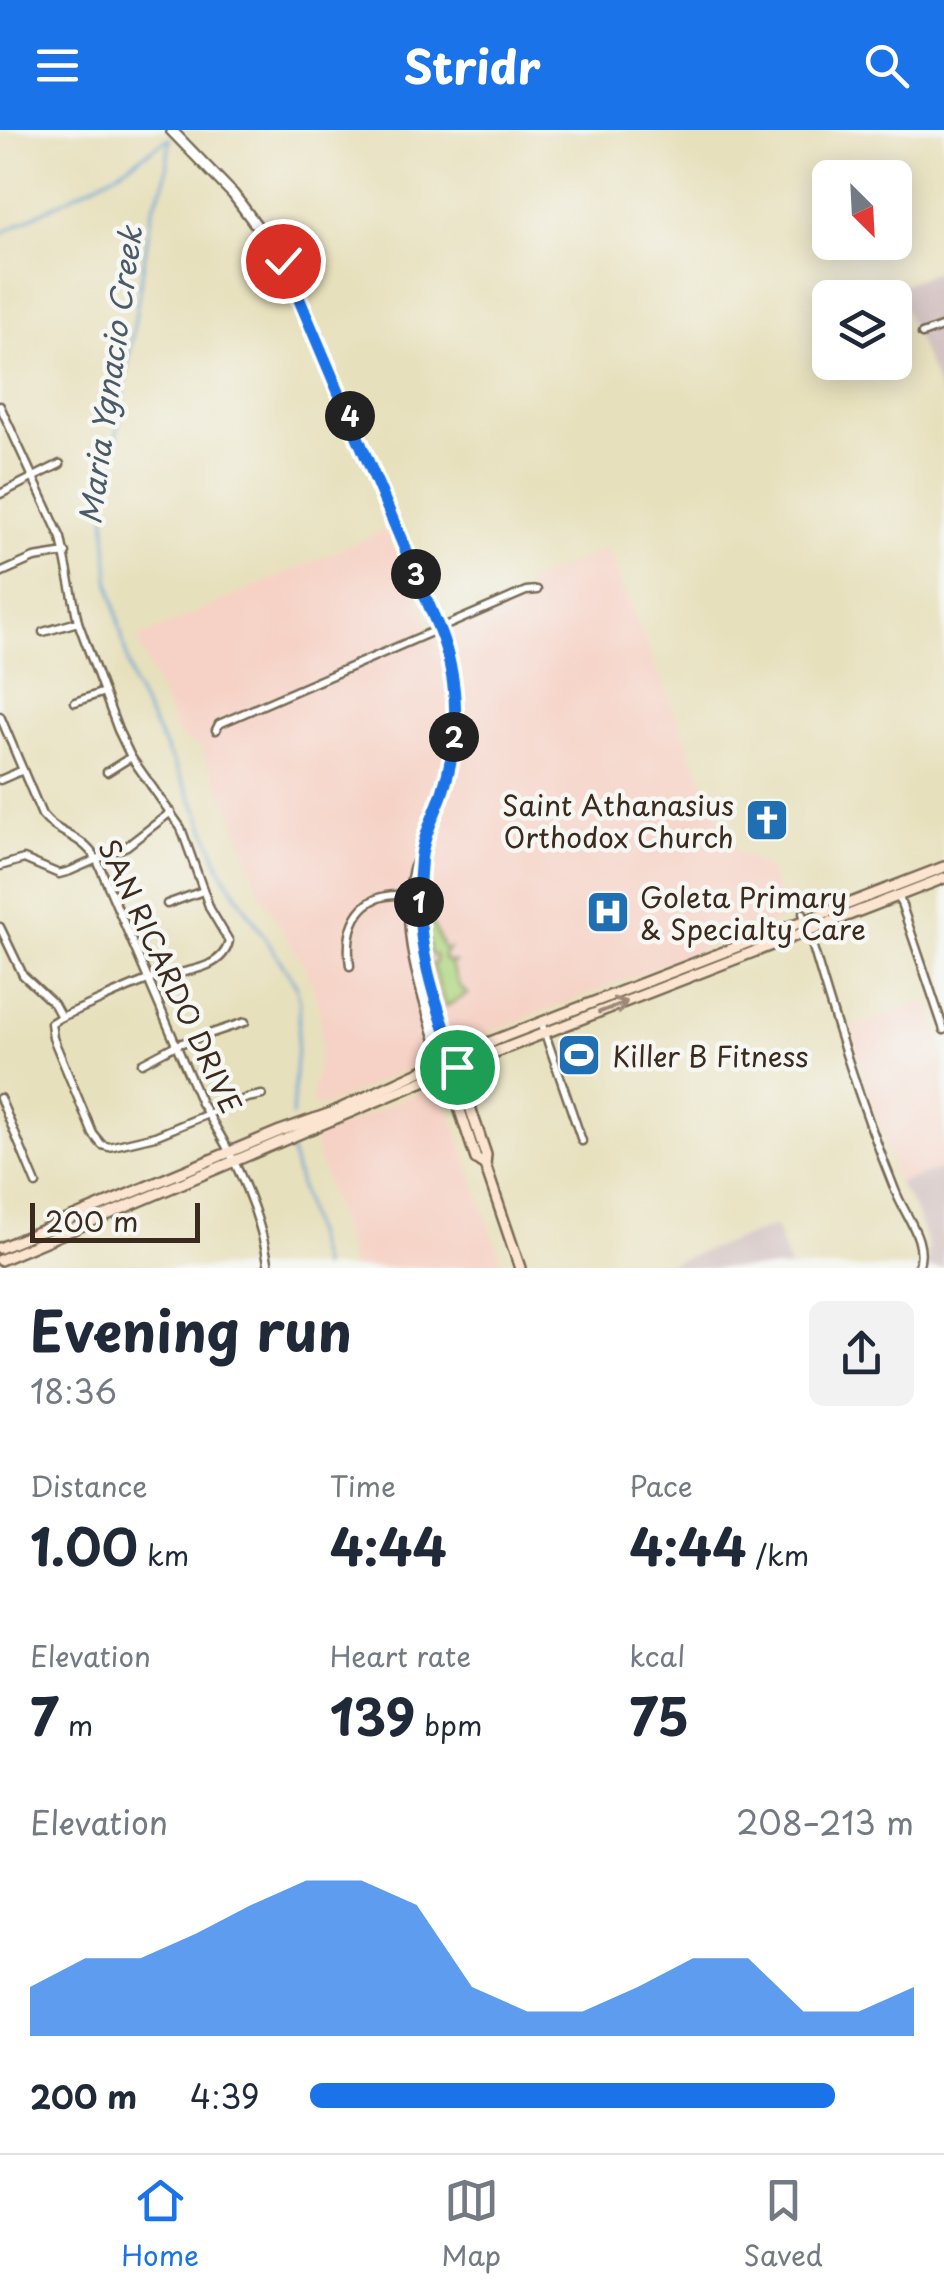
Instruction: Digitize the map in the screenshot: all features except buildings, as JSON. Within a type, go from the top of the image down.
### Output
[{"type":"main road","points":[[897,891],[944,866]]},
{"type":"main road","points":[[0,1248],[280,1130],[805,922],[944,878]]},
{"type":"main road","points":[[0,1260],[281,1144],[450,1064]]},
{"type":"main road","points":[[450,1064],[486,1155],[484,1165],[520,1268]]},
{"type":"street","points":[[171,130],[242,204],[283,261],[439,629],[453,680],[454,733],[448,773],[415,868],[411,928],[418,978],[450,1064]]},
{"type":"street","points":[[922,334],[944,326]]},
{"type":"street","points":[[1,411],[54,520],[66,553],[78,622],[131,757],[171,812],[188,844],[203,892],[228,938],[228,948],[199,968],[149,980],[51,1023],[53,1038],[93,1134],[108,1151],[262,1095]]},
{"type":"street","points":[[0,494],[60,464]]},
{"type":"street","points":[[0,573],[34,558],[66,553]]},
{"type":"street","points":[[216,730],[219,724],[529,590],[537,590]]},
{"type":"street","points":[[43,632],[78,622]]},
{"type":"street","points":[[75,702],[104,692]]},
{"type":"street","name":"SAN RICARDO DRIVE","points":[[0,716],[47,821],[80,839],[97,860],[176,1045],[262,1226],[269,1268]]},
{"type":"street","points":[[106,772],[131,757]]},
{"type":"street","points":[[0,780],[23,770]]},
{"type":"street","points":[[0,866],[24,859],[59,874],[127,846],[171,812]]},
{"type":"street","points":[[420,859],[420,948],[450,1064]]},
{"type":"street","points":[[897,891],[944,1030]]},
{"type":"street","points":[[167,904],[203,892]]},
{"type":"street","points":[[350,966],[348,939],[351,924],[361,910],[392,894],[411,896]]},
{"type":"street","points":[[805,922],[892,1183],[922,1253],[918,1268]]},
{"type":"street","points":[[0,928],[23,975],[54,1004],[61,1018]]},
{"type":"street","points":[[142,1063],[176,1045],[245,1022]]},
{"type":"street","points":[[543,1027],[582,1141]]},
{"type":"street","points":[[0,1098],[36,1184]]},
{"type":"shaded area","points":[[944,269],[944,402],[912,327],[912,281]]},
{"type":"shaded area","points":[[389,528],[427,621],[424,626],[429,641],[531,596],[527,582],[607,549],[719,818],[739,854],[768,869],[789,916],[465,1042],[456,1038],[433,1049],[428,1060],[326,1106],[315,1106],[312,1099],[321,1047],[320,1011],[310,977],[260,893],[236,823],[200,745],[178,735],[137,639]]},
{"type":"shaded area","points":[[928,1001],[944,1055],[944,1168],[898,1183],[848,1029]]},
{"type":"shaded area","points":[[433,1086],[443,1088],[504,1268],[353,1268],[313,1139]]},
{"type":"shaded area","points":[[944,1168],[944,1268],[927,1268],[928,1246],[916,1212],[898,1183]]},
{"type":"shaded area","points":[[775,1226],[790,1268],[656,1268],[696,1254]]},
{"type":"green space","points":[[430,917],[444,950],[448,949],[443,954],[445,961],[454,962],[450,964],[460,987],[468,994],[445,1007],[432,964],[436,963],[435,955],[430,955],[426,918]]},
{"type":"waterway","name":"Maria Ygnacio Creek","points":[[170,138],[165,181],[152,210],[105,510],[109,579],[133,685],[199,813],[222,872],[296,985],[300,1003],[292,1116]]},
{"type":"waterway","points":[[0,234],[118,172],[168,139]]},
{"type":"waterway","name":"Maria Ygnacio Creek","points":[[290,1148],[322,1268]]},
{"type":"place","name":"Saint Athanasius Orthodox Church","points":[[767,820]]},
{"type":"place","name":"Goleta Primary & Specialty Care","points":[[608,912]]},
{"type":"place","name":"Killer B Fitness","points":[[579,1055]]},
{"type":"route","points":[[283,261],[439,629],[452,670],[454,733],[448,773],[420,859],[418,930],[427,977],[457,1067]]}]
